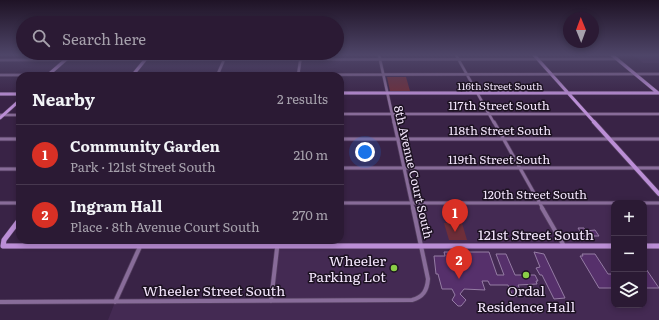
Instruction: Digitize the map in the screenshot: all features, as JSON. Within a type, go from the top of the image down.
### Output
[{"type":"street","name":"8th Avenue Court South","points":[[383,70],[422,246],[428,281],[425,293]]},
{"type":"street","points":[[464,70],[564,246]]},
{"type":"street","points":[[548,70],[659,194]]},
{"type":"street","points":[[631,70],[659,93]]},
{"type":"street","points":[[344,75],[659,74]]},
{"type":"street","points":[[0,75],[16,75]]},
{"type":"street","name":"116th Street South","points":[[344,93],[659,93]]},
{"type":"street","points":[[0,94],[16,94]]},
{"type":"street","points":[[0,118],[16,103]]},
{"type":"street","name":"117th Street South","points":[[344,114],[659,114]]},
{"type":"street","points":[[2,115],[16,115]]},
{"type":"street","points":[[0,139],[16,139]]},
{"type":"street","name":"118th Street South","points":[[344,139],[659,139]]},
{"type":"street","name":"119th Street South","points":[[344,168],[659,168]]},
{"type":"street","points":[[0,169],[16,169]]},
{"type":"street","points":[[0,203],[16,202]]},
{"type":"street","name":"120th Street South","points":[[344,203],[659,203]]},
{"type":"street","name":"121st Street South","points":[[16,225],[2,245],[9,247],[611,246]]},
{"type":"street","points":[[116,302],[140,246]]},
{"type":"street","points":[[271,301],[278,246]]},
{"type":"street","points":[[647,246],[659,246]]},
{"type":"street","name":"Wheeler Street South","points":[[0,302],[412,300],[419,298],[425,293]]},
{"type":"shaded area","points":[[387,77],[406,77],[410,91],[390,91]]},
{"type":"shaded area","points":[[611,204],[611,308],[647,308],[647,204],[659,204],[659,320],[108,320],[115,302],[271,301],[278,247],[421,246],[423,241],[414,205]]},
{"type":"shaded area","points":[[444,223],[462,223],[467,240],[449,240]]},
{"type":"building","points":[[578,228],[584,228],[586,231],[595,230],[599,236],[583,236]]},
{"type":"building","points":[[444,252],[489,252],[497,275],[504,275],[496,254],[506,254],[515,275],[535,275],[538,281],[536,281],[537,284],[518,285],[523,296],[513,296],[508,285],[490,285],[488,281],[482,281],[485,290],[464,289],[460,294],[466,300],[461,306],[458,306],[452,300],[455,295],[452,289],[442,289],[438,274],[436,274],[434,256],[445,256]]},
{"type":"building","points":[[534,252],[544,254],[565,298],[554,299],[542,275],[540,275],[536,268],[540,267]]},
{"type":"building","points":[[582,254],[595,254],[608,274],[611,274],[611,288],[599,288],[580,256],[583,256]]},
{"type":"building","points":[[647,270],[659,288],[647,288]]},
{"type":"place","name":"Community Garden","points":[[455,232]]},
{"type":"place","name":"Wheeler Parking Lot","points":[[394,268]]},
{"type":"place","name":"Ordal Residence Hall","points":[[526,275]]},
{"type":"place","name":"Ingram Hall","points":[[459,279]]}]
